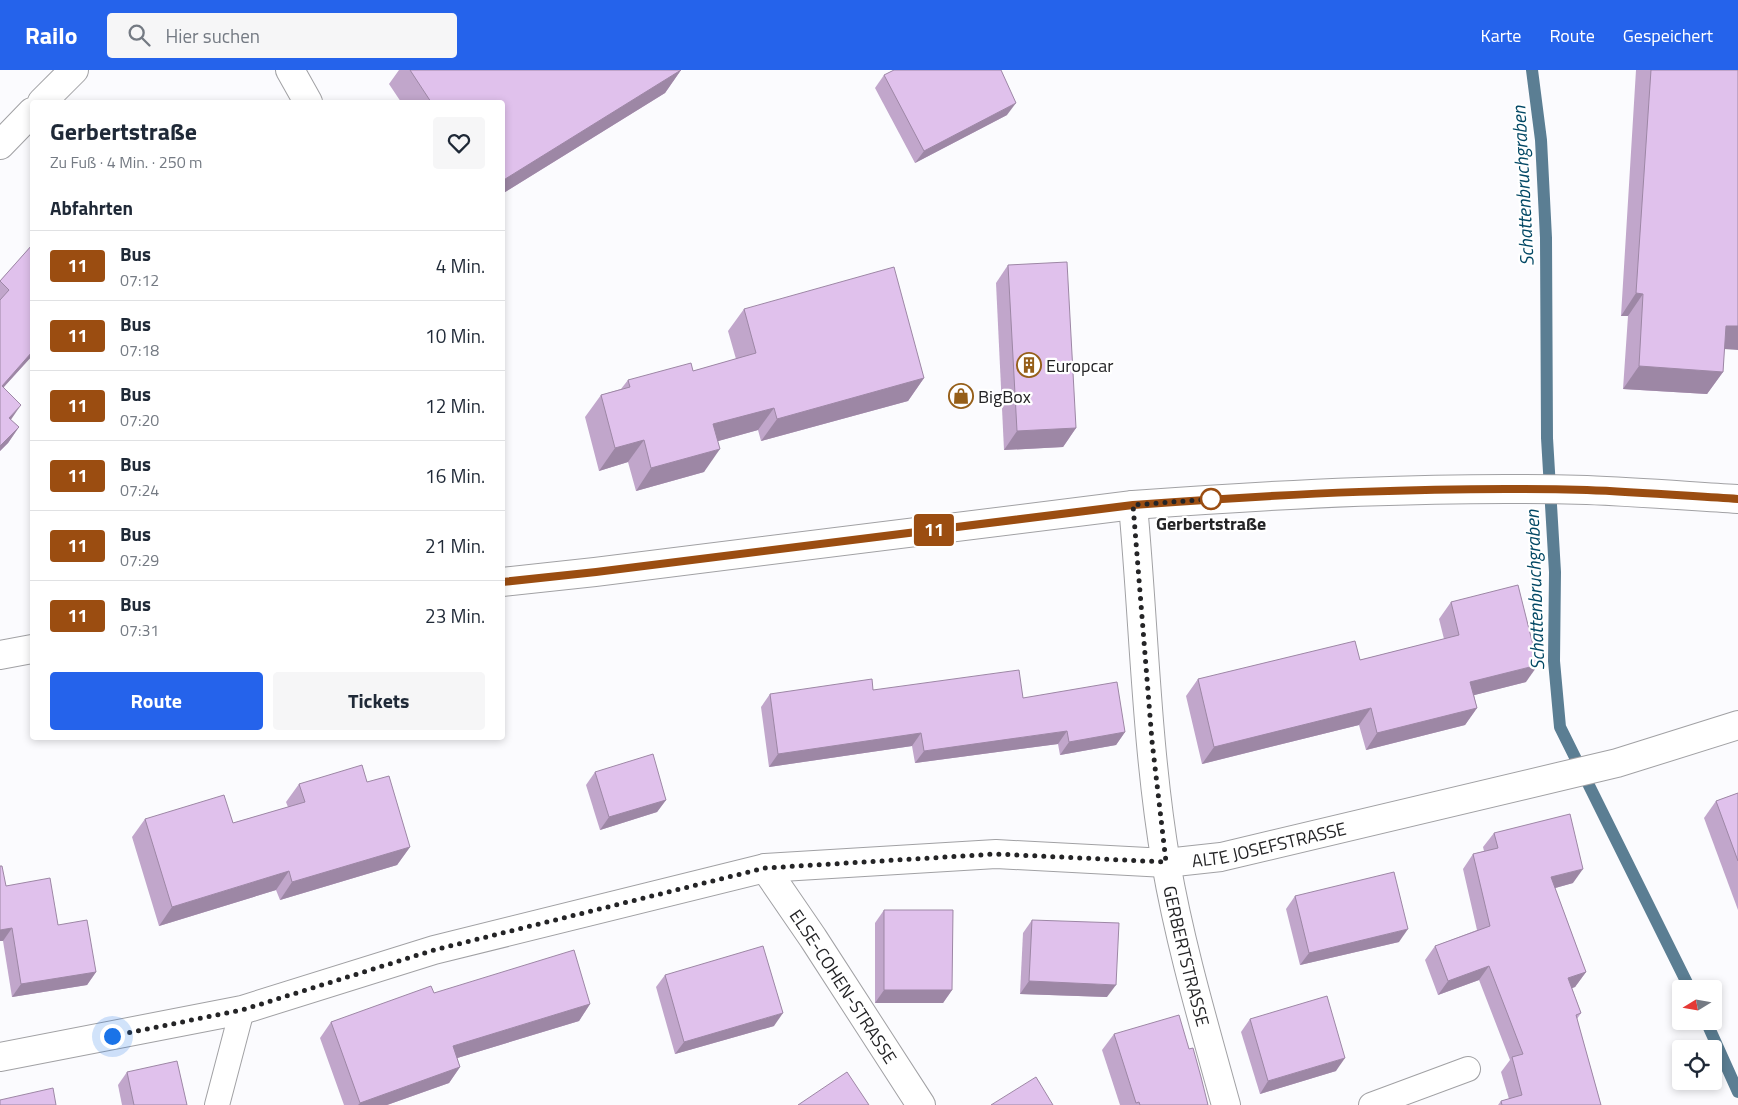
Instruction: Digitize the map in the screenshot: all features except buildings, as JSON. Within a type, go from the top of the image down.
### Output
[{"type":"street","points":[[44,100],[74,70]]},
{"type":"street","points":[[290,70],[307,100]]},
{"type":"street","points":[[0,145],[30,114]]},
{"type":"street","points":[[505,582],[1133,505],[1354,493],[1522,490],[1587,490],[1738,499]]},
{"type":"street","name":"GERBERTSTRASSE","points":[[1133,505],[1152,741],[1166,862],[1196,996],[1226,1105]]},
{"type":"street","points":[[0,655],[30,649]]},
{"type":"street","name":"ALTE JOSEFSTRASSE","points":[[0,1057],[242,1010],[434,950],[765,868],[996,854],[1166,862],[1221,857],[1617,763],[1738,725]]},
{"type":"street","name":"ELSE-COHEN-STRASSE","points":[[765,868],[813,938],[921,1105]]},
{"type":"lane","points":[[217,1105],[242,1010]]},
{"type":"lane","points":[[1372,1105],[1468,1069]]},
{"type":"waterway","name":"Schattenbruchgraben","points":[[1532,70],[1541,140],[1546,238],[1547,438],[1555,572],[1554,661],[1560,727],[1686,980]]},
{"type":"waterway","name":"Schattenbruchgraben","points":[[1710,1030],[1738,1092]]},
{"type":"bus line","name":"11","points":[[505,582],[1133,505],[1210,499],[1354,493],[1522,490],[1587,490],[1738,499]]},
{"type":"place","name":"Europcar","points":[[1029,365]]},
{"type":"place","name":"BigBox","points":[[961,396]]},
{"type":"place","name":"Gerbertstraße","points":[[1211,499]]},
{"type":"route","points":[[112,1036],[242,1010],[434,950],[765,868],[996,854],[1166,862],[1152,741],[1133,505],[1211,499]]}]
